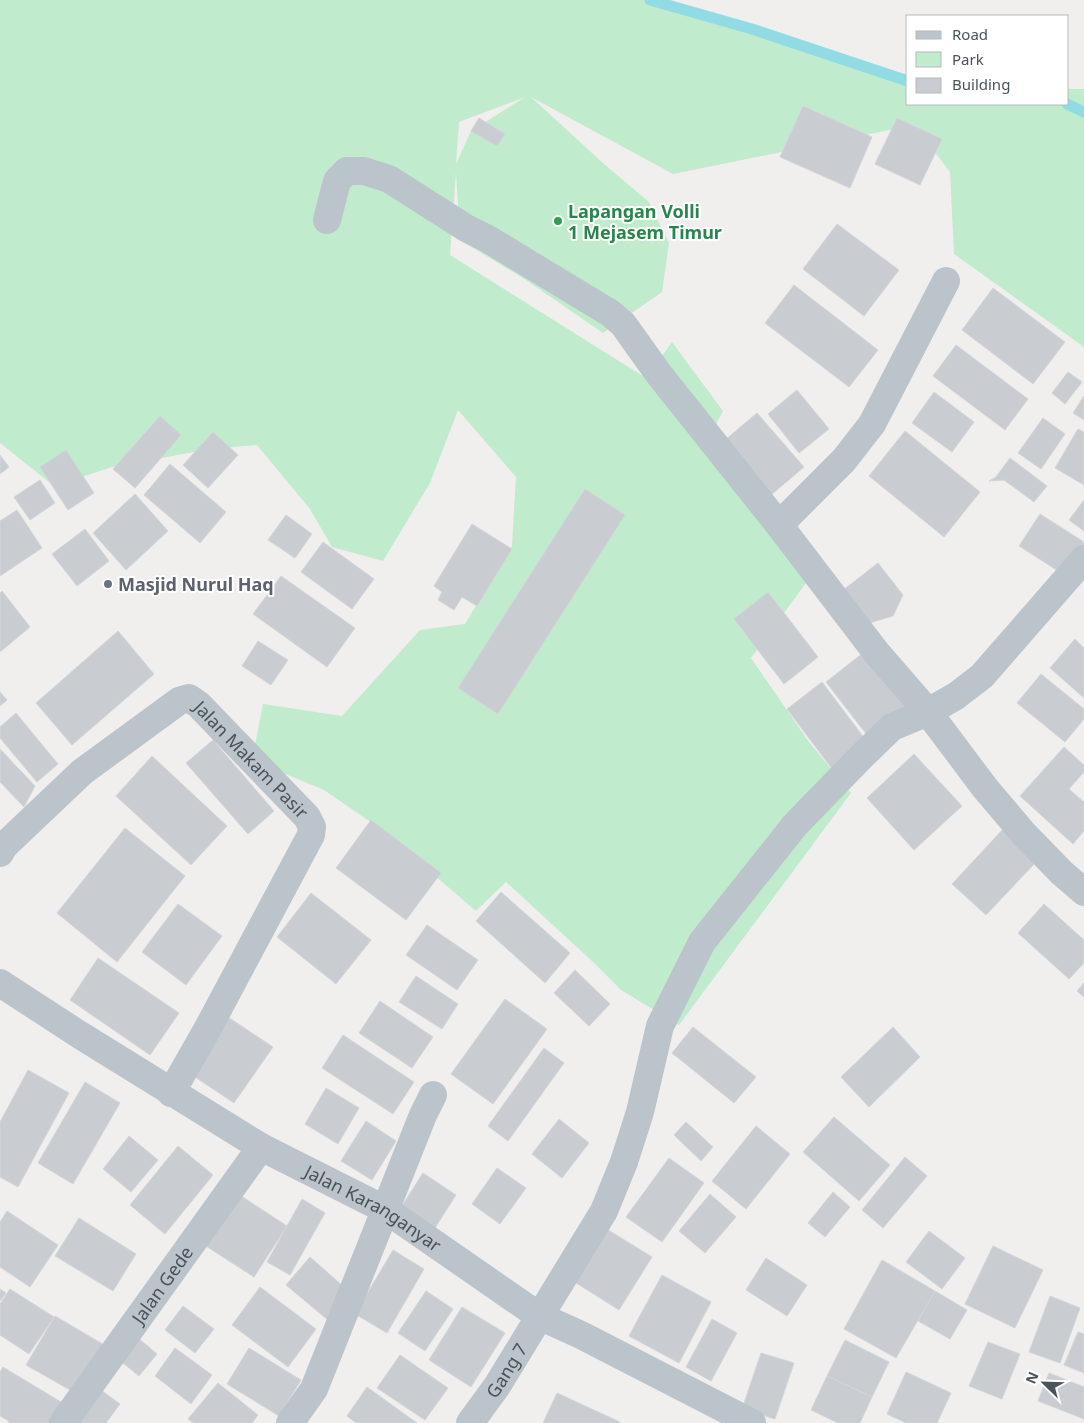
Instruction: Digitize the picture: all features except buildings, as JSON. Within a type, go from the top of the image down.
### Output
[{"type":"street","points":[[327,220],[337,181],[348,171],[364,171],[389,179],[616,319],[779,525],[876,652],[928,712],[985,788],[1024,834],[1062,873],[1084,892]]},
{"type":"street","points":[[779,525],[844,460],[872,424],[946,281]]},
{"type":"street","name":"Gang 7","points":[[470,1423],[497,1386],[604,1211],[624,1162],[640,1112],[660,1026],[702,942],[795,825],[860,758],[892,727],[928,712],[956,696],[982,676],[1084,560]]},
{"type":"street","name":"Jalan Makam Pasir","points":[[0,853],[4,846],[82,772],[179,701],[189,698],[199,705],[307,817],[312,827],[311,835],[208,1028],[171,1093]]},
{"type":"street","name":"Jalan Karanganyar","points":[[0,983],[80,1036],[260,1147],[386,1210],[539,1316],[581,1335],[752,1423]]},
{"type":"street","points":[[290,1423],[314,1388],[423,1115],[433,1095]]},
{"type":"street","name":"Jalan Gede","points":[[63,1423],[260,1147]]},
{"type":"green space","points":[[0,0],[650,0],[832,55],[906,74],[906,105],[1069,105],[1069,89],[1084,89],[1084,347],[954,254],[950,172],[914,125],[673,174],[531,97],[604,164],[649,202],[669,243],[662,292],[603,333],[526,280],[460,240],[456,172],[450,255],[646,378],[672,342],[723,411],[704,447],[806,583],[751,658],[809,742],[851,793],[679,1025],[621,990],[506,882],[476,911],[378,827],[324,790],[252,760],[263,704],[342,716],[420,630],[465,624],[512,546],[516,477],[458,410],[430,483],[383,561],[332,547],[310,509],[257,445],[210,449],[112,467],[54,486],[0,443]],"holes":[[[525,97],[471,131],[456,164],[459,122]]]},
{"type":"waterway","points":[[650,0],[752,29],[906,80]]},
{"type":"waterway","points":[[1069,105],[1084,112]]},
{"type":"place","name":"Lapangan Volli 1 Mejasem Timur","points":[[558,221]]},
{"type":"place","name":"Masjid Nurul Haq","points":[[108,584]]}]
